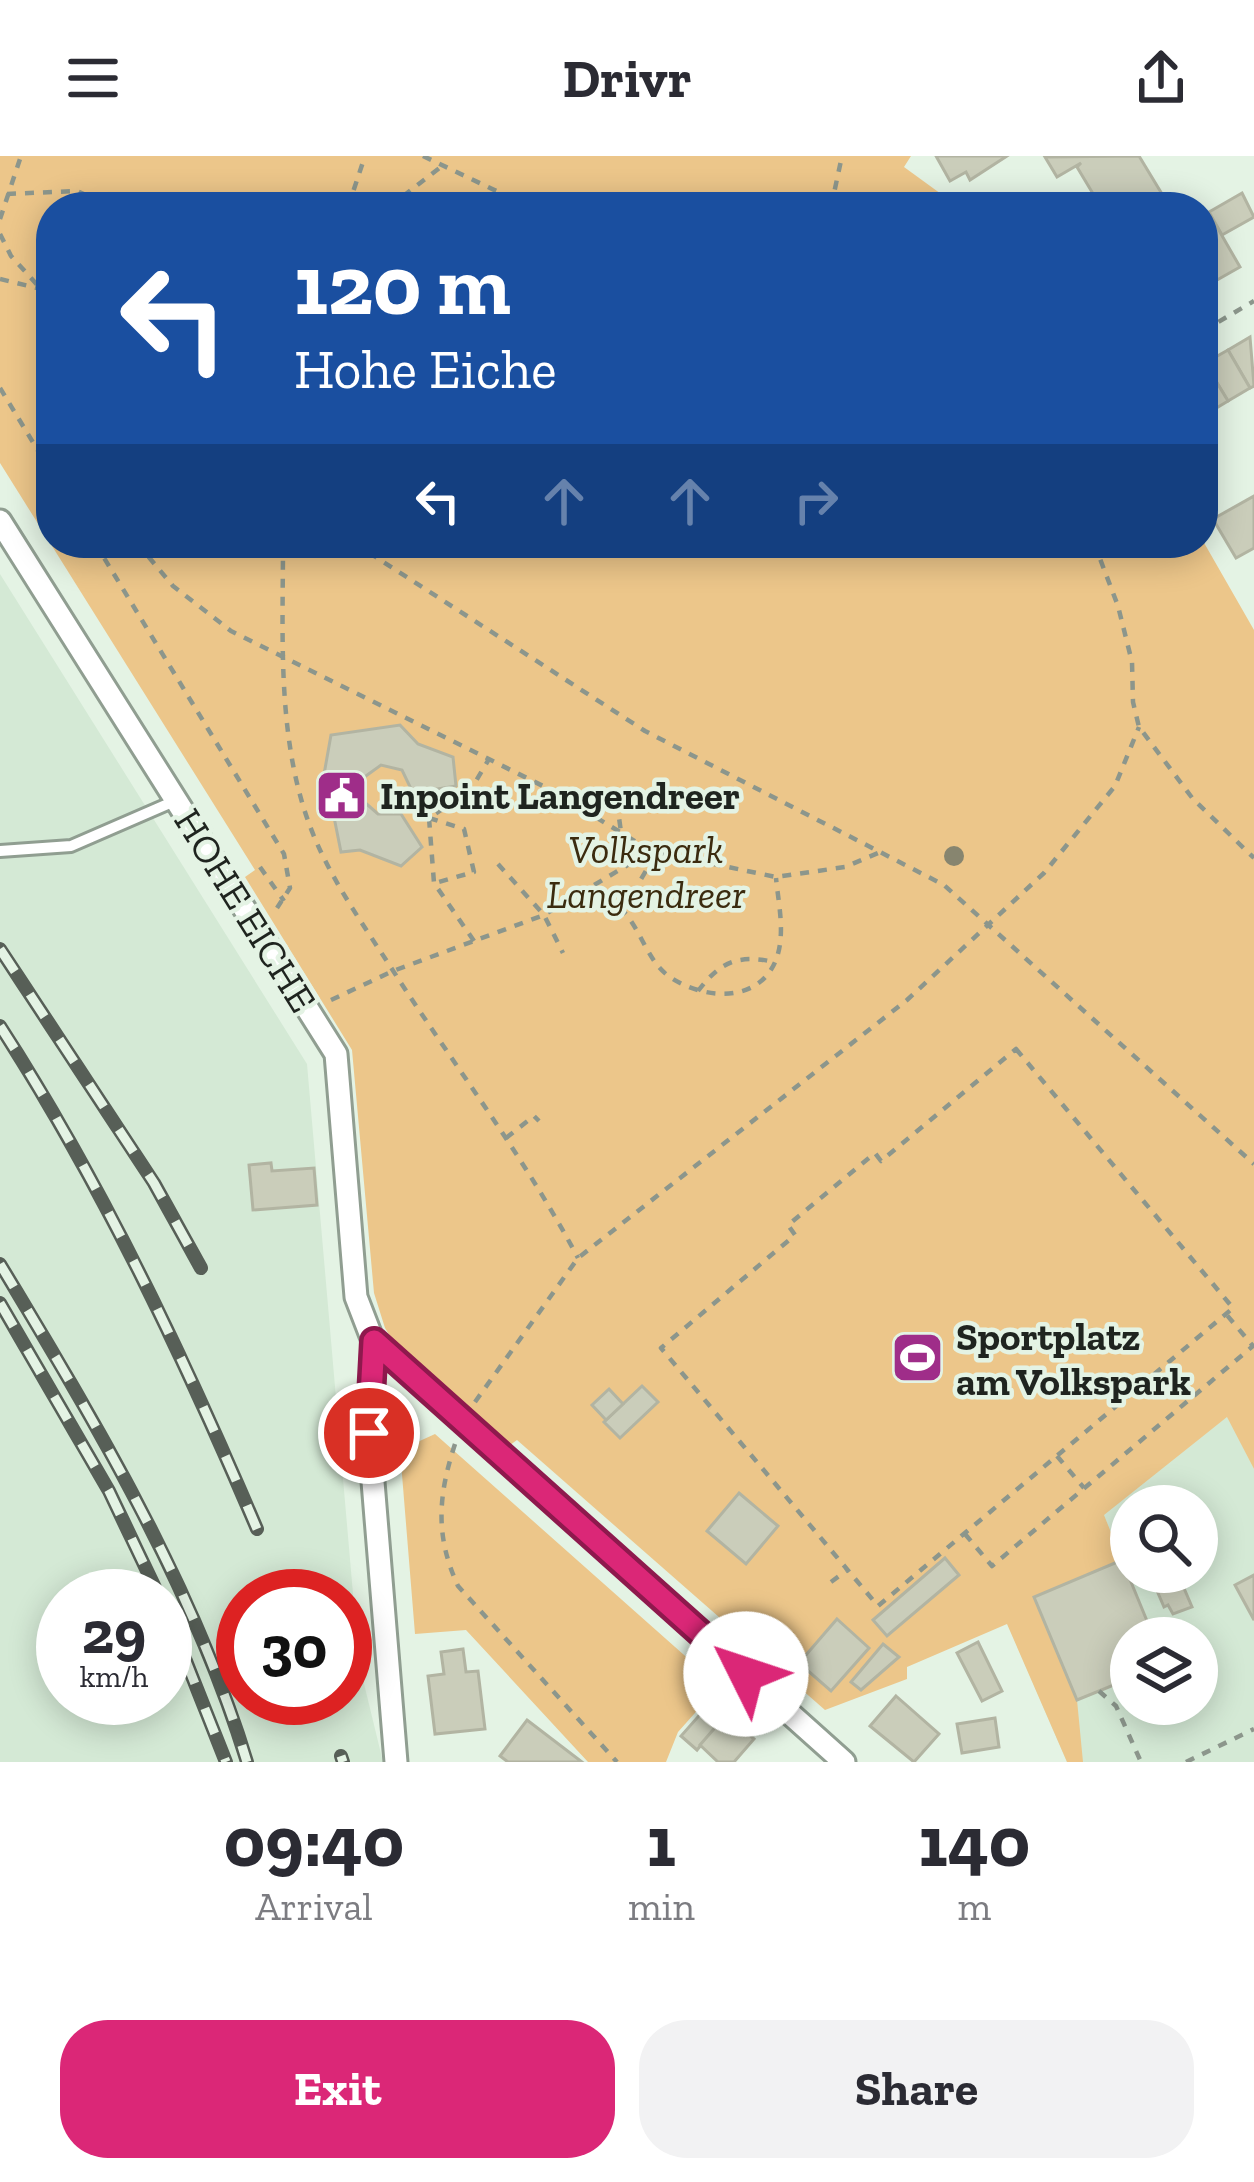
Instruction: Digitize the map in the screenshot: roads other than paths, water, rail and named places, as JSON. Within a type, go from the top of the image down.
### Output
[{"type":"street","name":"HOHE EICHE","points":[[0,521],[337,1054],[356,1297],[374,1341],[844,1762]]},
{"type":"street","name":"HOHE EICHE","points":[[374,1341],[369,1433],[396,1762]]},
{"type":"lane","points":[[0,851],[70,846],[177,800]]},
{"type":"railway","points":[[0,949],[154,1183],[201,1268]]},
{"type":"railway","points":[[0,1026],[73,1147],[139,1272],[257,1529]]},
{"type":"railway","points":[[0,1264],[106,1444],[170,1568],[225,1696],[247,1762]]},
{"type":"railway","points":[[0,1303],[109,1491],[146,1569]]},
{"type":"railway","points":[[192,1676],[226,1762]]},
{"type":"railway","points":[[341,1756],[343,1762]]},
{"type":"place","name":"Inpoint Langendreer","points":[[341,795]]},
{"type":"place","name":"Sportplatz am Volkspark","points":[[917,1358]]},
{"type":"park label","name":"Volkspark Langendreer","points":[[646,872]]}]
